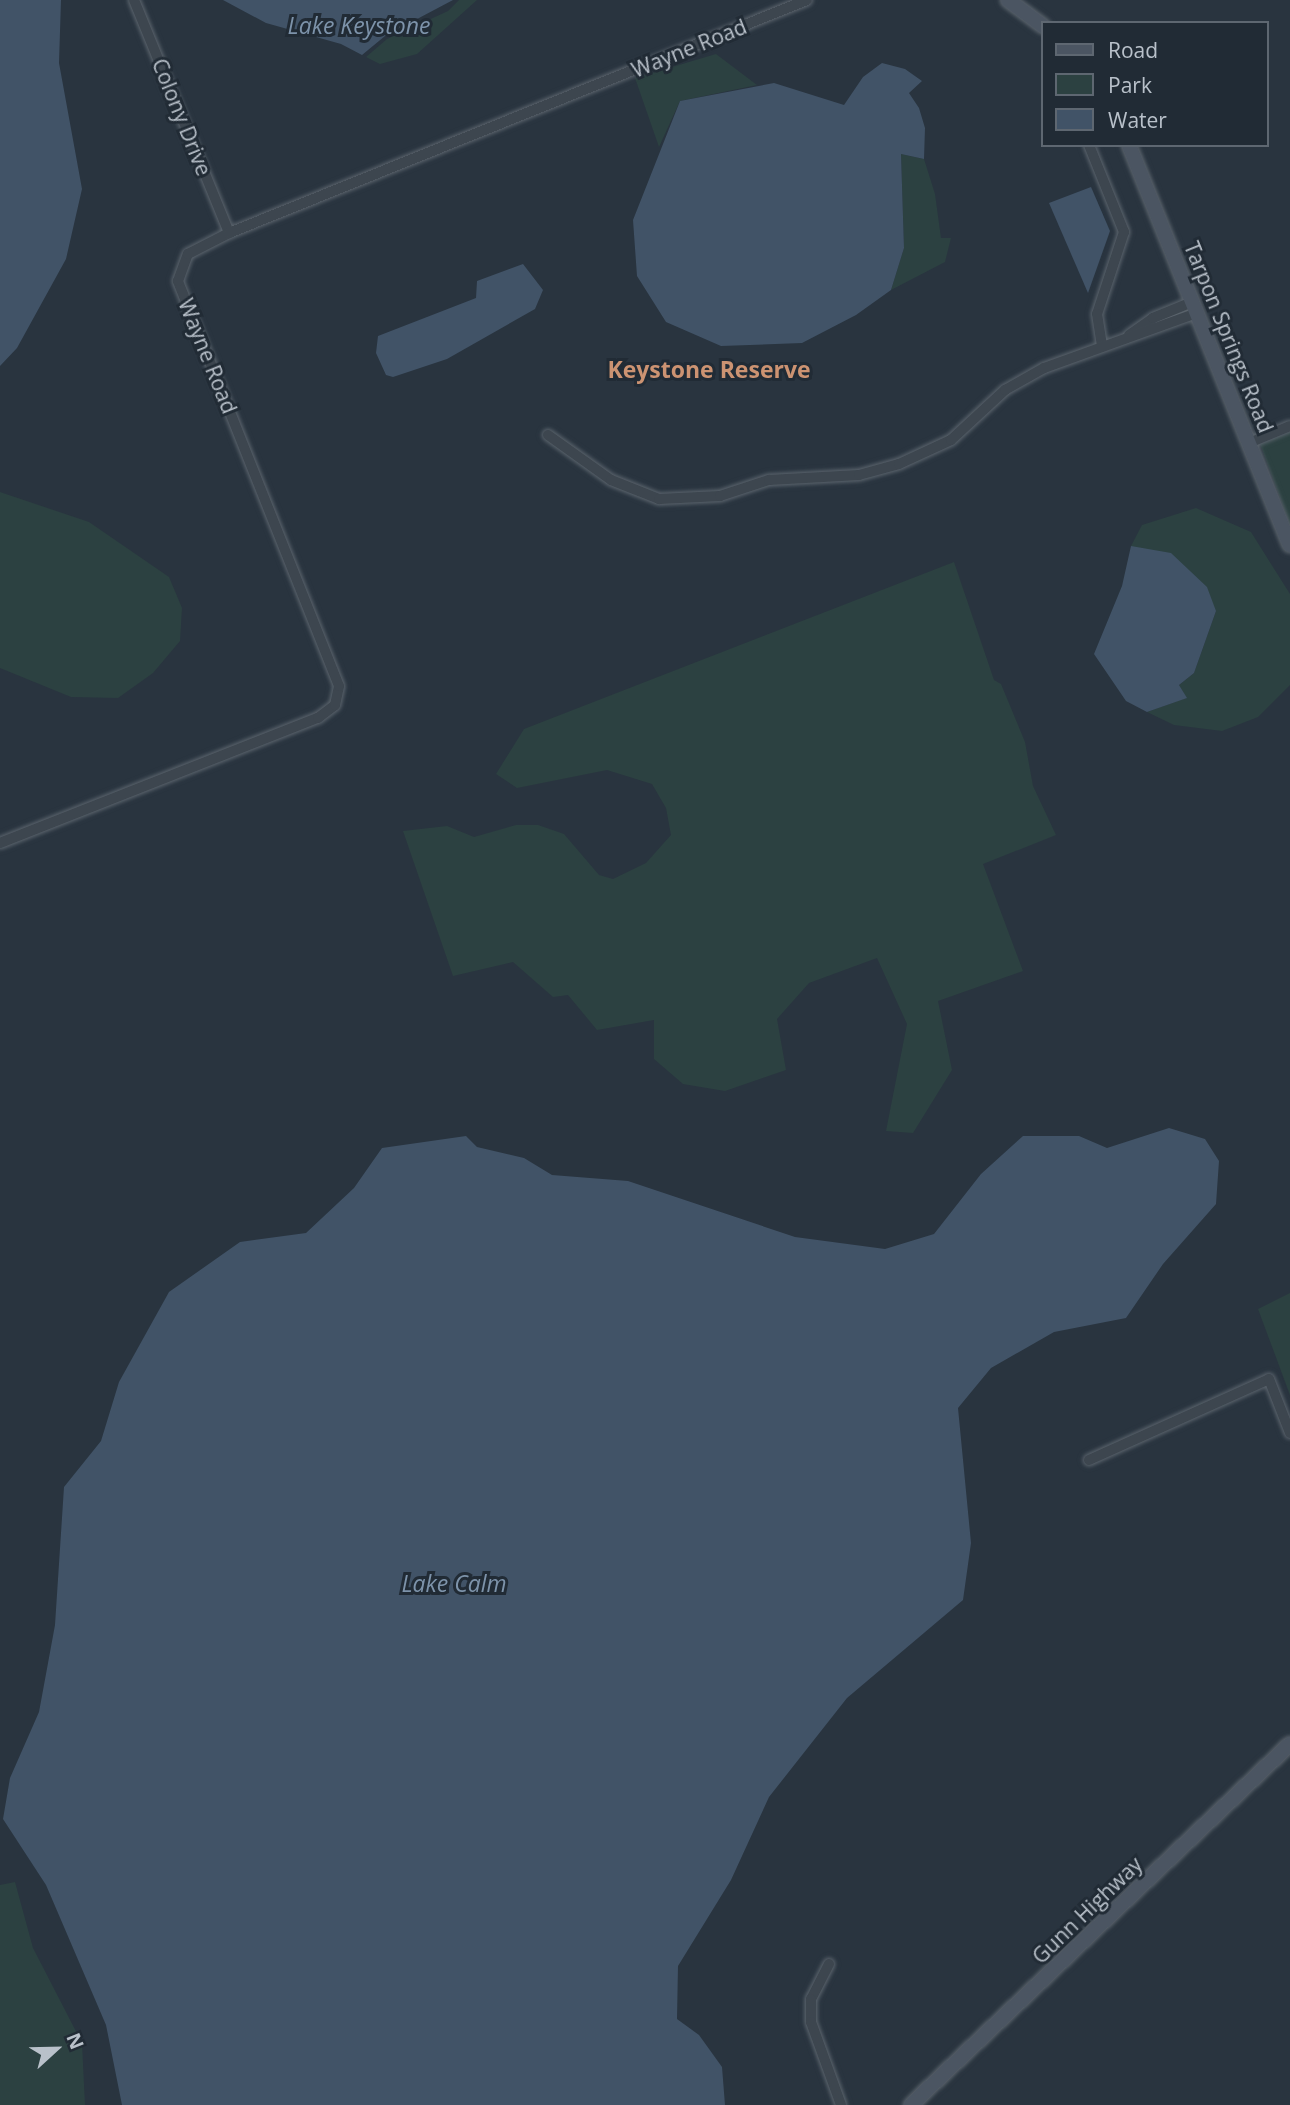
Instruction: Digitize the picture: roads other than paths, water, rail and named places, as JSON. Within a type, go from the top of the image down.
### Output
[{"type":"main road","points":[[1008,0],[1042,25]]},
{"type":"main road","name":"Tarpon Springs Road","points":[[1130,147],[1290,545]]},
{"type":"main road","name":"Gunn Highway","points":[[911,2105],[1290,1744]]},
{"type":"street","name":"Colony Drive","points":[[134,0],[229,233]]},
{"type":"street","name":"Wayne Road","points":[[0,843],[318,718],[335,705],[339,686],[178,281],[188,254],[229,233],[807,0]]},
{"type":"street","points":[[1090,147],[1124,232],[1097,314],[1102,345]]},
{"type":"street","points":[[1129,335],[1153,318],[1195,307]]},
{"type":"street","points":[[548,435],[611,480],[659,499],[720,496],[769,481],[859,475],[938,447],[1016,383],[1102,345],[1129,335],[1158,330],[1195,307]]},
{"type":"street","points":[[1153,318],[1158,330]]},
{"type":"street","points":[[1249,443],[1290,426]]},
{"type":"street","points":[[1089,1461],[1269,1379],[1290,1433]]},
{"type":"street","points":[[829,1964],[811,1999],[811,2022],[841,2105]]},
{"type":"water","points":[[0,0],[61,0],[59,63],[82,189],[66,259],[17,348],[0,366]]},
{"type":"water","name":"Lake Keystone","points":[[223,0],[453,0],[385,36],[362,55],[341,44],[266,23]]},
{"type":"water","points":[[882,63],[905,69],[922,81],[909,93],[919,108],[925,128],[924,159],[901,154],[904,248],[891,290],[856,315],[802,343],[721,346],[666,322],[637,276],[633,220],[680,101],[774,83],[844,105],[863,77]]},
{"type":"water","points":[[1091,187],[1110,231],[1088,293],[1049,203]]},
{"type":"water","points":[[523,264],[543,290],[535,309],[447,359],[393,377],[386,375],[376,353],[378,336],[476,298],[477,281]]},
{"type":"water","points":[[1131,546],[1171,553],[1207,587],[1216,611],[1194,673],[1179,685],[1187,698],[1147,712],[1126,701],[1094,654],[1122,586]]},
{"type":"water","name":"Lake Calm","points":[[1169,1128],[1205,1139],[1219,1161],[1216,1204],[1163,1264],[1126,1318],[1054,1332],[991,1368],[958,1408],[971,1543],[963,1600],[847,1698],[769,1797],[731,1880],[678,1966],[677,2019],[699,2035],[722,2067],[725,2105],[122,2105],[106,2025],[46,1885],[3,1819],[10,1778],[39,1712],[55,1625],[64,1487],[101,1441],[119,1382],[169,1292],[240,1242],[306,1233],[354,1188],[382,1148],[466,1136],[477,1147],[524,1158],[552,1175],[628,1181],[795,1237],[885,1249],[934,1234],[981,1174],[1023,1136],[1079,1136],[1107,1148]]},
{"type":"district","name":"Keystone Reserve","points":[[709,369]]}]
